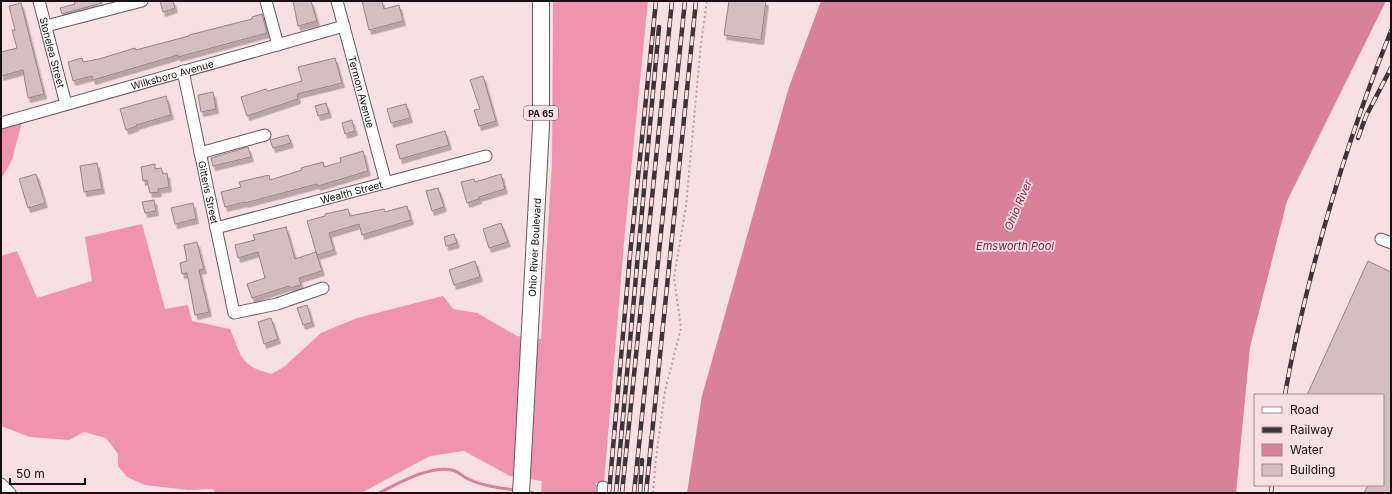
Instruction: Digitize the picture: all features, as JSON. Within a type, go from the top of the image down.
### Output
[{"type":"highway","name":"Ohio River Boulevard","points":[[520,493],[541,126],[541,1]]},
{"type":"street","name":"Stonelea Street","points":[[39,1],[66,104]]},
{"type":"street","points":[[46,26],[142,1]]},
{"type":"street","points":[[266,1],[278,45]]},
{"type":"street","name":"Termon Avenue","points":[[337,1],[386,183]]},
{"type":"street","name":"Wilksboro Avenue","points":[[1,123],[344,26]]},
{"type":"street","name":"Gittens Street","points":[[183,71],[234,313],[277,304],[323,288]]},
{"type":"street","points":[[200,153],[265,135]]},
{"type":"street","name":"Wealth Street","points":[[216,228],[486,156]]},
{"type":"street","points":[[1380,239],[1391,244]]},
{"type":"street","points":[[1,484],[10,493]]},
{"type":"path","points":[[653,493],[665,391],[681,328],[674,278],[686,206],[701,43],[707,1]]},
{"type":"shaded area","points":[[553,1],[648,1],[625,231],[604,483],[596,483],[596,493],[541,493],[542,481],[510,476],[464,451],[430,456],[361,493],[215,493],[213,489],[188,490],[145,485],[127,477],[118,466],[118,454],[106,438],[84,432],[69,440],[30,437],[1,426],[1,256],[17,251],[37,298],[92,281],[85,237],[142,224],[165,309],[188,305],[192,321],[230,329],[240,353],[248,364],[254,368],[272,374],[285,366],[321,333],[357,318],[443,296],[453,309],[477,313],[517,336],[541,339],[552,164]]},
{"type":"shaded area","points":[[1,113],[6,127],[22,122],[12,160],[1,179]]},
{"type":"water","name":"Emsworth Pool","points":[[821,1],[1386,1],[1287,201],[1250,347],[1236,493],[687,493],[702,396],[789,87]]},
{"type":"building","points":[[74,1],[101,1],[102,3],[62,14],[60,8],[75,4]]},
{"type":"building","points":[[160,1],[173,1],[175,8],[163,12]]},
{"type":"building","points":[[293,1],[311,1],[317,21],[298,26]]},
{"type":"building","points":[[362,1],[382,1],[384,9],[399,5],[403,21],[369,30]]},
{"type":"building","points":[[729,1],[766,1],[761,40],[724,35]]},
{"type":"building","points":[[21,3],[44,94],[28,98],[23,70],[1,76],[1,52],[17,48],[12,30],[15,30],[9,6]]},
{"type":"building","points":[[262,14],[267,33],[178,57],[178,55],[93,80],[92,76],[73,81],[68,62],[82,58],[83,62],[99,59],[135,48],[136,50],[252,19],[252,17]]},
{"type":"building","points":[[335,58],[342,83],[297,94],[298,99],[247,116],[241,97],[266,89],[268,91],[302,81],[298,67]]},
{"type":"building","points":[[483,76],[496,121],[479,126],[474,110],[480,109],[470,80]]},
{"type":"building","points":[[213,92],[216,109],[201,112],[198,95]]},
{"type":"building","points":[[166,96],[171,115],[136,125],[137,126],[126,130],[120,109]]},
{"type":"building","points":[[326,103],[329,113],[318,116],[315,106]]},
{"type":"building","points":[[406,104],[410,118],[391,123],[387,109]]},
{"type":"building","points":[[352,120],[355,131],[345,134],[342,123]]},
{"type":"building","points":[[445,131],[449,145],[400,159],[396,145]]},
{"type":"building","points":[[288,135],[291,143],[273,148],[270,140]]},
{"type":"building","points":[[248,147],[251,157],[213,166],[211,158]]},
{"type":"building","points":[[363,151],[368,171],[318,186],[317,184],[225,207],[221,192],[241,187],[239,182],[269,175],[270,180],[302,170],[301,168],[323,162],[324,167],[341,162],[340,158]]},
{"type":"building","points":[[97,163],[102,189],[84,192],[80,166]]},
{"type":"building","points":[[155,164],[155,169],[161,168],[163,174],[167,173],[169,187],[158,189],[159,192],[150,193],[147,180],[143,181],[141,167]]},
{"type":"building","points":[[36,174],[45,203],[28,208],[19,179]]},
{"type":"building","points":[[501,174],[505,189],[479,197],[479,199],[467,203],[461,182],[474,179],[475,182]]},
{"type":"building","points":[[438,188],[444,207],[432,211],[426,191]]},
{"type":"building","points":[[154,200],[156,211],[145,213],[142,202]]},
{"type":"building","points":[[193,203],[196,219],[175,224],[171,208]]},
{"type":"building","points":[[407,206],[411,220],[362,235],[359,224],[329,233],[334,250],[317,255],[307,221],[325,216],[325,214],[348,209],[350,216],[384,209],[385,212]]},
{"type":"building","points":[[501,223],[508,242],[489,248],[483,229]]},
{"type":"building","points":[[286,227],[295,259],[316,252],[322,271],[299,278],[301,285],[290,288],[289,286],[252,298],[247,284],[265,278],[258,252],[238,258],[235,245],[255,240],[253,235]]},
{"type":"building","points":[[454,234],[457,243],[446,246],[444,237]]},
{"type":"building","points":[[197,242],[204,269],[199,270],[209,312],[195,315],[187,273],[182,274],[180,263],[187,261],[184,245]]},
{"type":"building","points":[[475,261],[480,277],[454,285],[449,270]]},
{"type":"building","points":[[1368,261],[1391,272],[1391,493],[1364,493],[1368,486],[1384,486],[1384,394],[1307,394]]},
{"type":"building","points":[[307,305],[312,322],[303,325],[297,308]]},
{"type":"building","points":[[271,318],[278,339],[264,344],[258,322]]},
{"type":"waterway","points":[[379,493],[425,472],[443,469],[454,471],[466,478],[480,483],[516,490]]},
{"type":"waterway","points":[[526,492],[533,493]]},
{"type":"railway","points":[[609,493],[630,255],[656,1]]},
{"type":"railway","points":[[622,493],[672,1]]},
{"type":"railway","points":[[634,493],[685,1]]},
{"type":"railway","points":[[646,493],[696,1]]},
{"type":"railway","points":[[616,493],[659,27]]},
{"type":"railway","points":[[1285,394],[1301,315],[1325,223],[1345,158],[1391,31]]},
{"type":"railway","points":[[1358,138],[1366,116],[1391,68]]},
{"type":"railway","points":[[640,493],[642,460]]},
{"type":"railway","points":[[1271,493],[1272,486]]},
{"type":"water label","name":"Ohio River","points":[[1018,205]]}]
